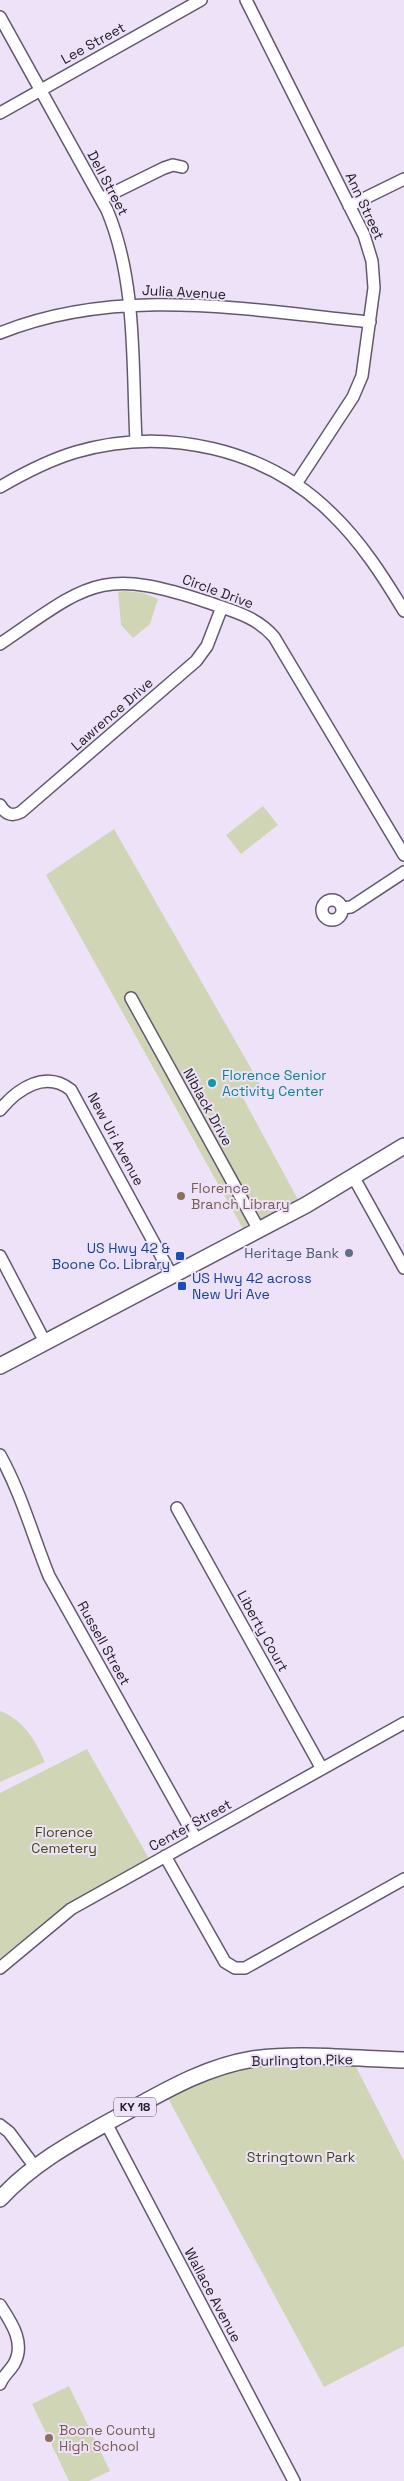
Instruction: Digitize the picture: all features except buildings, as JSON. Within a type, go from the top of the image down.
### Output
[{"type":"main road","points":[[0,1366],[259,1230],[354,1178],[404,1146]]},
{"type":"main road","name":"Burlington Pike","points":[[0,2199],[35,2167],[62,2148],[180,2082],[209,2070],[240,2061],[296,2057],[404,2060]]},
{"type":"street","name":"Lee Street","points":[[0,113],[201,0]]},
{"type":"street","name":"Ann Street","points":[[246,0],[364,235],[372,261],[374,288],[365,365],[358,387],[296,484]]},
{"type":"street","name":"Dell Street","points":[[0,17],[101,199],[113,224],[122,252],[128,304],[136,441]]},
{"type":"street","points":[[101,199],[164,168],[173,165],[182,167]]},
{"type":"street","points":[[349,206],[404,179]]},
{"type":"street","name":"Julia Avenue","points":[[1,330],[63,313],[128,304],[193,305],[370,322]]},
{"type":"street","points":[[0,487],[37,467],[67,455],[92,448],[136,441],[179,442],[218,449],[261,465],[296,484],[319,502],[348,530],[376,567],[404,611]]},
{"type":"street","name":"Circle Drive","points":[[1,641],[68,597],[87,588],[107,584],[148,585],[169,590],[258,621],[274,637],[404,854]]},
{"type":"street","name":"Lawrence Drive","points":[[0,805],[5,812],[12,815],[21,812],[196,661],[207,646],[222,608]]},
{"type":"street","points":[[342,908],[351,907],[404,872]]},
{"type":"street","name":"Niblack Drive","points":[[131,998],[259,1230]]},
{"type":"street","name":"New Uri Avenue","points":[[0,1110],[15,1094],[41,1081],[60,1082],[71,1090],[172,1276]]},
{"type":"street","points":[[354,1178],[404,1268]]},
{"type":"street","points":[[0,1256],[45,1342]]},
{"type":"street","name":"Russell Street","points":[[0,1455],[20,1495],[49,1576],[196,1839]]},
{"type":"street","name":"Liberty Court","points":[[177,1508],[322,1769]]},
{"type":"street","name":"Center Street","points":[[0,1968],[70,1909],[404,1723]]},
{"type":"street","points":[[165,1856],[226,1962],[234,1968],[245,1968],[404,1879]]},
{"type":"street","name":"Wallace Avenue","points":[[106,2123],[294,2481]]},
{"type":"street","points":[[0,2125],[9,2132],[35,2167]]},
{"type":"street","points":[[0,2305],[16,2330],[18,2347],[14,2363],[0,2384]]},
{"type":"green space","points":[[118,592],[143,593],[158,599],[150,624],[133,638],[121,625]]},
{"type":"green space","points":[[263,806],[278,825],[241,854],[226,835]]},
{"type":"green space","points":[[114,829],[260,1084],[242,1096],[302,1207],[247,1236],[46,875]]},
{"type":"green space","points":[[0,1711],[22,1725],[37,1746],[45,1762],[0,1782]]},
{"type":"green space","name":"Florence Cemetery","points":[[87,1749],[152,1864],[71,1909],[0,1968],[0,1793]]},
{"type":"green space","name":"Stringtown Park","points":[[352,2059],[404,2161],[404,2346],[324,2387],[164,2091],[240,2061]]},
{"type":"green space","points":[[69,2386],[110,2471],[89,2481],[69,2481],[32,2404]]},
{"type":"place","name":"Florence Senior Activity Center","points":[[212,1083]]},
{"type":"place","name":"Florence Branch Library","points":[[181,1196]]},
{"type":"place","name":"Heritage Bank","points":[[349,1253]]},
{"type":"place","name":"US Hwy 42 & Boone Co. Library","points":[[180,1256]]},
{"type":"place","name":"US Hwy 42 across New Uri Ave","points":[[182,1286]]},
{"type":"place","name":"Boone County High School","points":[[49,2438]]}]
